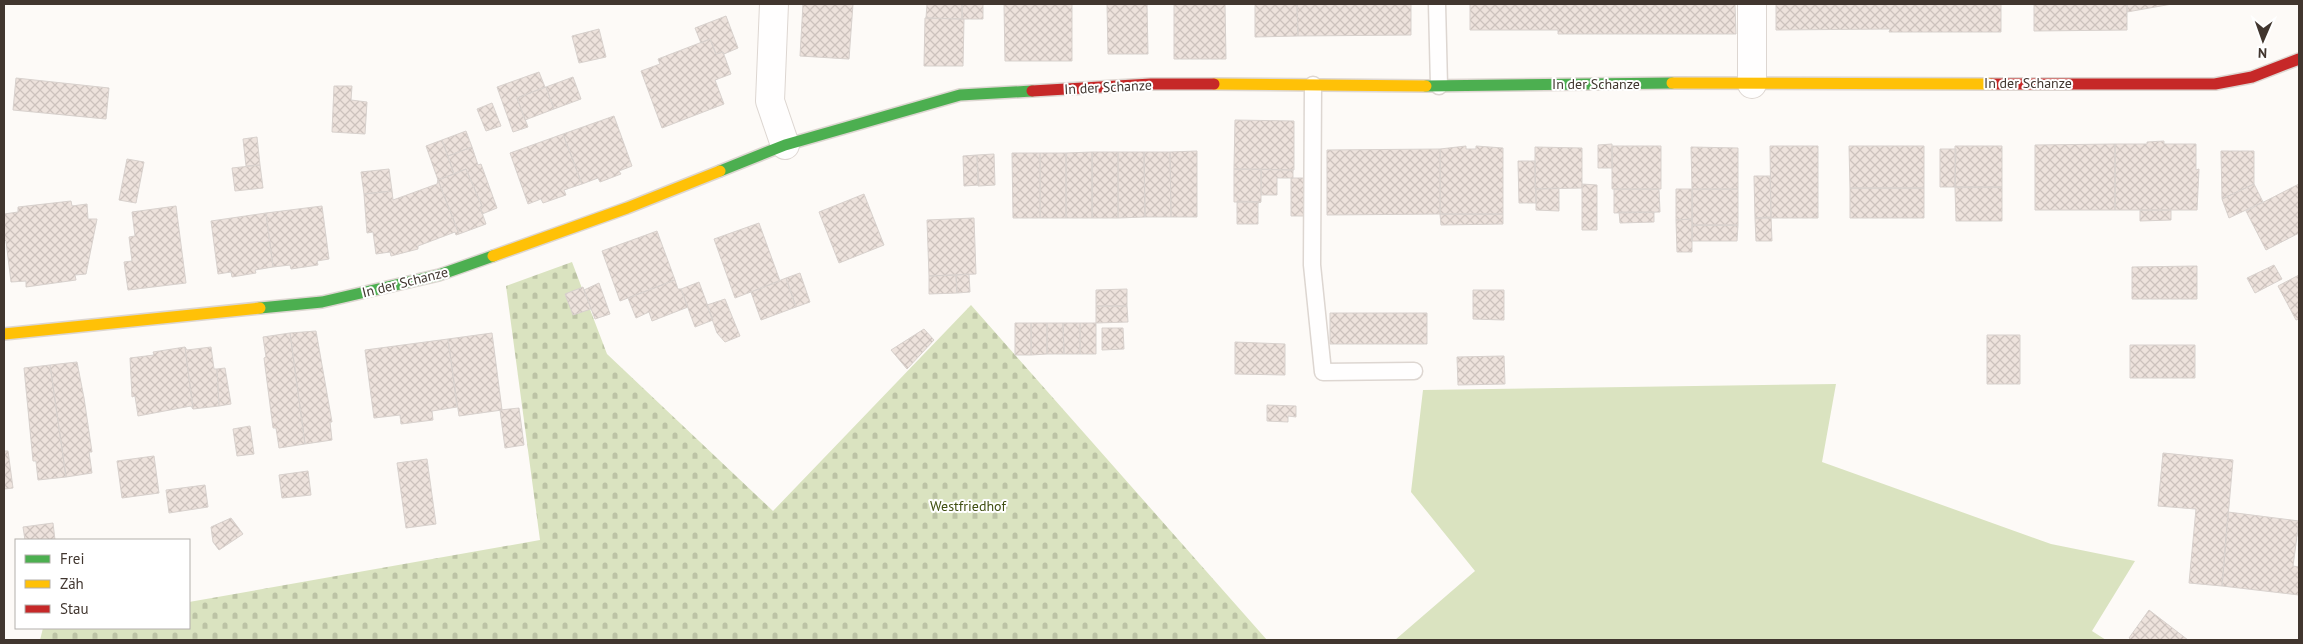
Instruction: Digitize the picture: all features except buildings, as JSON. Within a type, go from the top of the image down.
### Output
[{"type":"street","points":[[774,4],[770,101],[785,145]]},
{"type":"street","points":[[1752,4],[1752,84]]},
{"type":"street","name":"In der Schanze","points":[[4,334],[322,302],[439,275],[627,208],[785,145],[960,95],[1152,84],[1439,86],[2033,82],[2215,84],[2252,78],[2299,59]]},
{"type":"lane","points":[[1437,4],[1439,86]]},
{"type":"lane","points":[[1313,85],[1312,265],[1323,372],[1414,371]]},
{"type":"green space","name":"Westfriedhof","points":[[572,262],[607,354],[773,511],[971,305],[1267,640],[40,640],[43,629],[190,629],[190,602],[540,540],[506,286]]},
{"type":"green space","points":[[1836,384],[1822,462],[2051,544],[2135,561],[2092,631],[2106,640],[1395,640],[1475,571],[1411,492],[1423,390]]},
{"type":"traffic: fast","points":[[1426,86],[1672,83]]},
{"type":"traffic: fast","points":[[720,171],[785,145],[960,95],[1032,91]]},
{"type":"traffic: fast","points":[[260,308],[322,302],[439,275],[493,256]]},
{"type":"traffic: slow","points":[[1672,83],[1991,84]]},
{"type":"traffic: slow","points":[[1214,84],[1426,86]]},
{"type":"traffic: slow","points":[[493,256],[627,208],[720,171]]},
{"type":"traffic: slow","points":[[4,334],[260,308]]},
{"type":"traffic: jam","points":[[1991,84],[2215,84],[2252,77],[2299,59]]},
{"type":"traffic: jam","points":[[1032,91],[1151,84],[1214,84]]}]
